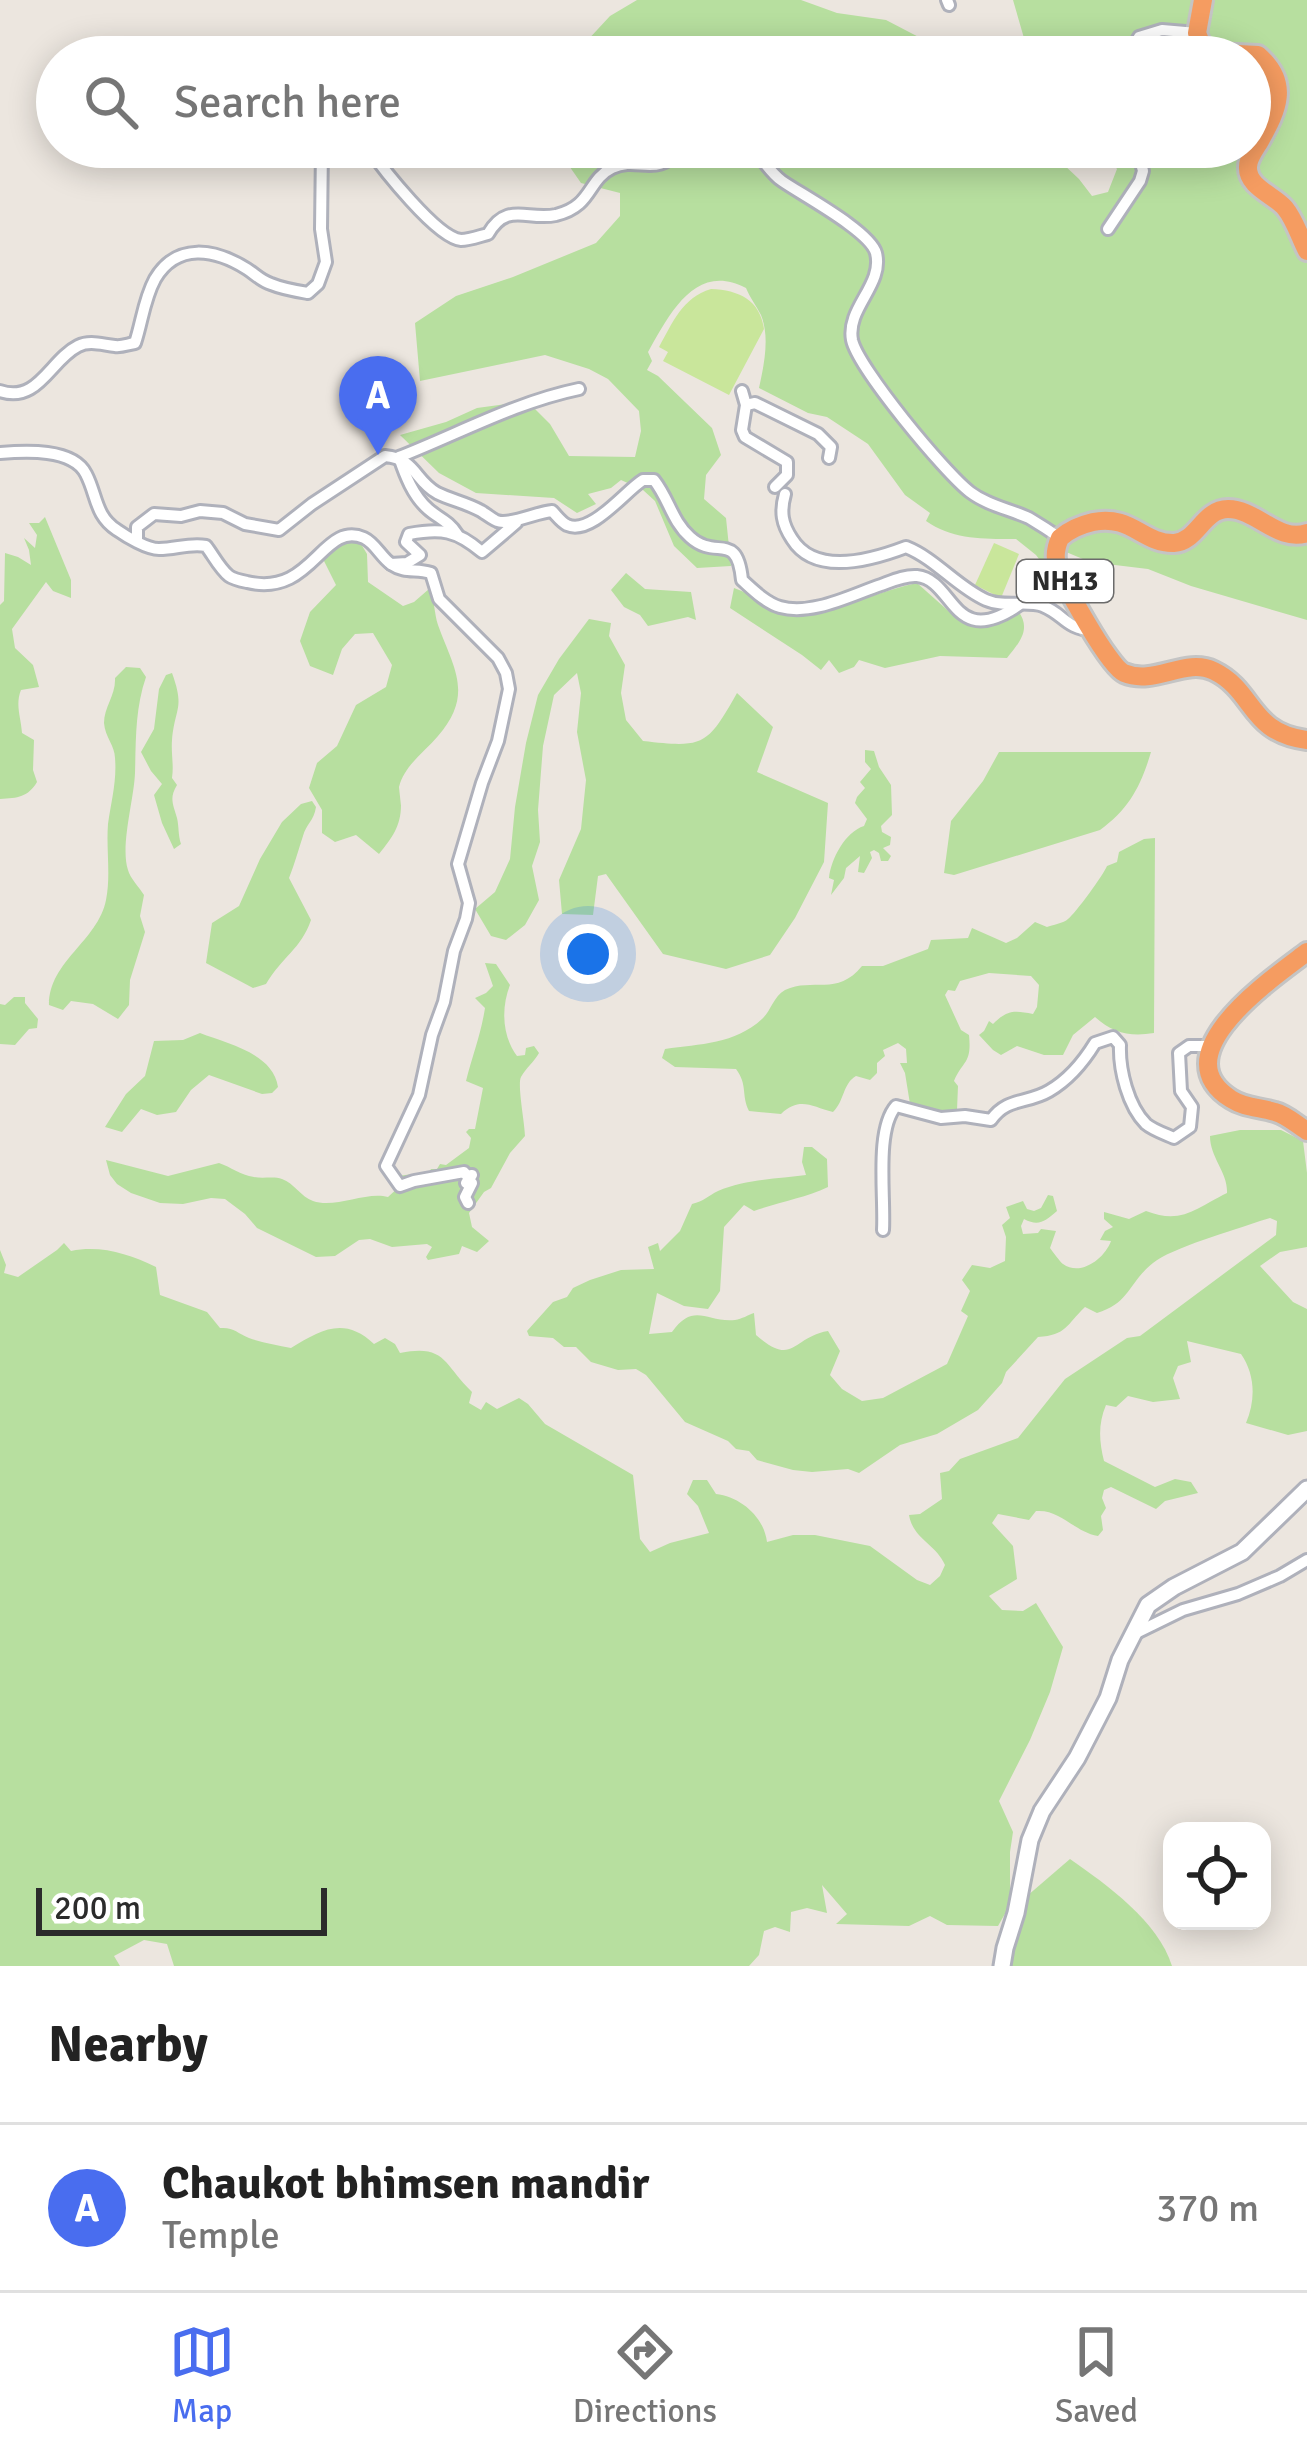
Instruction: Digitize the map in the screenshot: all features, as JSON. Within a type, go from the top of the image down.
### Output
[{"type":"highway","points":[[1198,36],[1203,0]]},
{"type":"highway","points":[[1271,69],[1277,81],[1271,120]]},
{"type":"highway","points":[[1249,168],[1255,183],[1286,209],[1307,251]]},
{"type":"highway","name":"NH13","points":[[1307,533],[1291,536],[1233,509],[1212,512],[1183,541],[1175,543],[1148,536],[1124,522],[1079,525],[1060,538],[1055,554],[1113,666],[1141,677],[1204,667],[1231,682],[1268,727],[1307,740]]},
{"type":"highway","points":[[1307,952],[1248,997],[1216,1036],[1208,1064],[1213,1082],[1226,1097],[1245,1107],[1281,1114],[1307,1131]]},
{"type":"street","points":[[1142,36],[1162,30],[1197,33]]},
{"type":"street","points":[[0,392],[29,391],[84,343],[135,343],[156,277],[176,257],[194,250],[244,267],[265,282],[308,293],[318,284],[326,262],[322,168]]},
{"type":"street","points":[[382,168],[445,235],[460,240],[488,234],[505,215],[551,216],[572,209],[585,201],[600,176],[612,168]]},
{"type":"street","points":[[770,168],[848,225],[875,251],[875,270],[851,321],[852,338],[857,354],[910,428],[969,491],[1060,538]]},
{"type":"street","points":[[1108,230],[1140,181],[1142,168]]},
{"type":"street","points":[[399,458],[491,418],[579,389]]},
{"type":"street","points":[[742,391],[745,437],[787,462],[780,491],[784,526],[805,556],[821,561],[853,560],[906,547],[979,597],[993,603],[1042,605],[1076,629],[1094,632]]},
{"type":"street","points":[[746,405],[755,403],[818,434],[831,446],[829,458]]},
{"type":"street","points":[[0,452],[37,450],[78,464],[86,473],[100,515],[115,529],[160,549],[188,543],[206,546],[230,577],[260,585],[281,584],[299,575],[345,535],[361,537],[402,572],[431,573],[440,599],[498,658],[509,689],[498,741],[458,864],[469,903],[466,919],[419,1095],[386,1166],[400,1186],[464,1172],[472,1175],[466,1184],[472,1183],[465,1198],[468,1203]]},
{"type":"street","points":[[137,540],[137,526],[154,514],[223,513],[245,524],[279,530],[385,456],[399,458],[436,492],[506,523],[552,511],[566,524],[580,525],[606,513],[635,484],[654,480],[675,522],[696,543],[734,551],[742,580],[780,607],[821,605],[905,576],[922,576],[959,613],[974,620],[1008,613],[1019,605]]},
{"type":"street","points":[[399,458],[421,501],[457,534]]},
{"type":"street","points":[[391,564],[420,555],[406,542],[409,534],[457,534],[482,552],[530,514]]},
{"type":"street","points":[[883,1230],[882,1145],[886,1116],[896,1106],[941,1118],[991,1120],[1000,1107],[1048,1092],[1084,1060],[1095,1042],[1113,1037],[1120,1045],[1132,1102],[1147,1126],[1174,1138],[1190,1127],[1192,1107],[1181,1091],[1179,1053],[1189,1046],[1212,1046]]},
{"type":"street","points":[[1002,1966],[1030,1840],[1042,1810],[1077,1758],[1148,1605],[1242,1552],[1307,1489]]},
{"type":"street","points":[[1133,1635],[1183,1610],[1280,1576],[1307,1560]]},
{"type":"green space","points":[[637,0],[801,0],[837,13],[886,20],[917,36],[591,36],[610,16]]},
{"type":"green space","points":[[1013,0],[1307,0],[1307,620],[1148,569],[1090,562],[1047,544],[1067,597],[1036,555],[1016,539],[969,537],[936,527],[926,521],[930,513],[905,495],[868,444],[827,417],[808,413],[759,388],[764,324],[746,288],[728,281],[698,287],[675,308],[648,352],[652,361],[647,370],[712,428],[721,455],[706,475],[704,499],[726,518],[731,566],[697,568],[674,546],[655,501],[621,480],[588,494],[596,504],[577,513],[554,498],[476,493],[439,473],[400,435],[477,408],[527,401],[550,424],[569,456],[635,457],[641,431],[639,411],[608,379],[589,369],[545,355],[420,381],[415,323],[456,296],[596,243],[620,216],[620,193],[581,183],[571,168],[1067,168],[1092,196],[1108,192],[1116,168],[1271,168],[1271,36],[1023,36]]},
{"type":"green space","points":[[711,289],[746,298],[758,311],[764,329],[729,395],[663,361],[668,352],[659,347],[685,305]]},
{"type":"green space","points":[[45,517],[71,580],[71,598],[53,591],[46,582],[12,629],[15,648],[33,665],[39,687],[21,690],[18,701],[22,733],[34,740],[37,782],[22,796],[0,799],[0,605],[5,553],[31,565],[24,538],[35,548],[37,535],[29,523]]},
{"type":"green space","points":[[343,539],[361,544],[367,554],[368,582],[403,606],[429,589],[458,681],[449,721],[402,779],[399,819],[379,854],[356,835],[335,842],[322,833],[322,810],[309,788],[317,763],[337,746],[356,705],[386,687],[392,665],[373,633],[355,634],[342,649],[333,675],[310,666],[300,641],[310,612],[336,585],[323,559]]},
{"type":"green space","points":[[994,543],[1019,554],[1001,598],[975,585]]},
{"type":"green space","points":[[626,573],[645,589],[691,592],[696,620],[688,617],[648,626],[611,590]]},
{"type":"green space","points":[[917,583],[962,623],[1018,611],[1024,624],[1019,641],[1007,658],[940,656],[885,668],[859,660],[839,673],[829,660],[821,670],[730,608],[734,588],[779,610],[805,615]]},
{"type":"green space","points":[[589,619],[611,623],[609,636],[625,665],[621,693],[626,720],[643,741],[679,744],[702,740],[737,693],[773,727],[757,772],[828,803],[824,862],[770,955],[726,969],[663,954],[606,874],[598,876],[593,915],[562,914],[559,880],[581,829],[586,780],[577,732],[581,693],[577,673],[554,695],[543,746],[540,842],[532,866],[539,900],[525,925],[506,940],[491,936],[475,909],[495,892],[510,859],[515,807],[538,695]]},
{"type":"green space","points":[[126,667],[140,668],[146,677],[138,713],[126,849],[129,873],[144,895],[140,916],[145,932],[130,980],[129,1005],[118,1019],[93,1004],[71,1001],[63,1010],[49,1005],[57,976],[94,928],[106,900],[115,754],[104,723],[115,678]]},
{"type":"green space","points":[[172,673],[179,701],[172,740],[172,778],[177,785],[172,801],[181,844],[174,849],[154,795],[162,784],[141,752],[154,729],[159,689]]},
{"type":"green space","points":[[865,750],[874,751],[891,785],[892,815],[881,826],[891,837],[890,845],[883,848],[891,856],[881,861],[879,853],[870,852],[864,873],[858,872],[860,856],[846,868],[831,895],[834,880],[829,878],[836,855],[867,819],[855,803],[865,788],[860,782],[871,769],[865,762]]},
{"type":"green space","points":[[999,752],[1151,752],[1133,796],[1100,830],[954,875],[944,873],[951,821]]},
{"type":"green space","points":[[312,801],[315,812],[289,878],[311,920],[266,984],[253,988],[206,963],[212,923],[239,906],[282,822],[301,804]]},
{"type":"green space","points":[[1155,838],[1154,1033],[1122,1032],[1095,1017],[1073,1035],[1063,1055],[1044,1055],[1017,1046],[1001,1055],[979,1035],[989,1021],[993,1024],[1007,1014],[1033,1014],[1039,985],[1031,976],[989,973],[960,981],[955,991],[945,995],[970,1044],[954,1081],[957,1110],[933,1111],[910,1104],[900,1063],[907,1063],[906,1049],[898,1043],[883,1050],[885,1056],[870,1080],[852,1079],[833,1112],[800,1104],[781,1114],[749,1111],[736,1069],[675,1067],[662,1058],[665,1049],[740,1034],[762,1019],[785,990],[843,981],[862,966],[883,966],[928,949],[931,940],[968,938],[972,928],[1006,943],[1035,922],[1047,927],[1064,922],[1107,866],[1117,862],[1119,852]]},
{"type":"green space","points":[[485,963],[496,964],[510,985],[504,1022],[512,1048],[517,1056],[534,1046],[539,1053],[520,1081],[525,1136],[469,1213],[472,1227],[489,1241],[477,1252],[462,1246],[459,1254],[428,1260],[432,1247],[427,1244],[392,1247],[370,1239],[359,1240],[335,1256],[316,1257],[257,1228],[225,1199],[160,1203],[131,1193],[110,1175],[106,1160],[168,1176],[219,1163],[249,1176],[282,1179],[322,1203],[388,1197],[400,1186],[398,1176],[420,1173],[426,1177],[431,1169],[446,1165],[469,1148],[471,1138],[466,1132],[475,1129],[483,1088],[466,1081],[485,1008],[475,998],[493,986]]},
{"type":"green space","points":[[25,997],[38,1019],[37,1028],[29,1029],[15,1045],[0,1044],[0,1004]]},
{"type":"green space","points":[[200,1033],[259,1058],[278,1087],[262,1094],[209,1075],[176,1112],[157,1115],[141,1109],[122,1132],[105,1127],[126,1094],[145,1076],[154,1041],[183,1040]]},
{"type":"green space","points":[[1281,1130],[1303,1141],[1307,1247],[1280,1252],[1260,1266],[1293,1302],[1307,1309],[1307,1431],[1288,1435],[1246,1423],[1252,1387],[1241,1354],[1187,1341],[1191,1362],[1178,1366],[1173,1378],[1180,1399],[1153,1402],[1128,1396],[1116,1407],[1106,1405],[1100,1440],[1104,1461],[1155,1487],[1175,1479],[1191,1482],[1198,1493],[1165,1501],[1156,1509],[1111,1487],[1104,1490],[1106,1508],[1098,1536],[1045,1511],[1036,1511],[1029,1520],[998,1514],[992,1523],[1013,1546],[1017,1579],[989,1596],[1002,1610],[1023,1611],[1036,1603],[1063,1647],[1050,1692],[999,1801],[1013,1832],[1010,1905],[998,1926],[947,1925],[930,1916],[909,1926],[836,1924],[847,1914],[822,1885],[827,1913],[807,1908],[791,1912],[790,1932],[775,1927],[764,1931],[759,1955],[749,1966],[174,1966],[167,1944],[144,1940],[114,1956],[120,1966],[0,1966],[0,1250],[4,1273],[18,1277],[64,1243],[71,1251],[104,1250],[136,1258],[156,1267],[160,1295],[207,1312],[220,1328],[264,1343],[291,1348],[323,1331],[342,1328],[374,1344],[385,1338],[400,1353],[435,1354],[472,1392],[469,1403],[481,1410],[486,1402],[497,1409],[519,1398],[545,1424],[633,1475],[640,1539],[650,1552],[709,1533],[698,1506],[687,1494],[693,1480],[707,1480],[716,1494],[750,1510],[767,1542],[815,1535],[870,1546],[930,1585],[945,1565],[915,1530],[909,1515],[920,1514],[942,1499],[940,1473],[960,1459],[1018,1438],[1065,1379],[1127,1338],[1140,1336],[1276,1235],[1277,1221],[1260,1221],[1162,1257],[1116,1304],[1097,1313],[1085,1307],[1061,1331],[1038,1337],[978,1410],[937,1434],[900,1445],[859,1473],[793,1470],[757,1460],[749,1451],[685,1422],[636,1369],[618,1370],[591,1362],[576,1347],[529,1336],[527,1331],[573,1288],[621,1270],[654,1269],[648,1247],[658,1243],[660,1251],[680,1231],[692,1204],[739,1184],[806,1175],[804,1147],[812,1147],[827,1159],[828,1187],[754,1211],[744,1205],[724,1227],[720,1291],[708,1309],[684,1306],[657,1293],[649,1334],[672,1332],[694,1315],[735,1320],[754,1313],[756,1335],[778,1349],[793,1348],[828,1331],[840,1351],[830,1375],[862,1401],[883,1398],[947,1364],[968,1316],[961,1311],[970,1291],[962,1280],[972,1265],[990,1268],[1005,1261],[1002,1225],[1010,1218],[1006,1207],[1023,1201],[1034,1211],[1048,1195],[1053,1196],[1057,1211],[1042,1222],[1024,1219],[1023,1234],[1056,1231],[1050,1248],[1058,1259],[1070,1267],[1085,1267],[1104,1254],[1111,1241],[1100,1240],[1113,1227],[1104,1219],[1104,1212],[1129,1219],[1146,1211],[1179,1215],[1227,1193],[1210,1136]]},
{"type":"green space","points":[[1070,1859],[1143,1919],[1172,1966],[1009,1966],[1027,1896]]},
{"type":"place","name":"Chaukot bhimsen mandir","points":[[378,455]]}]
